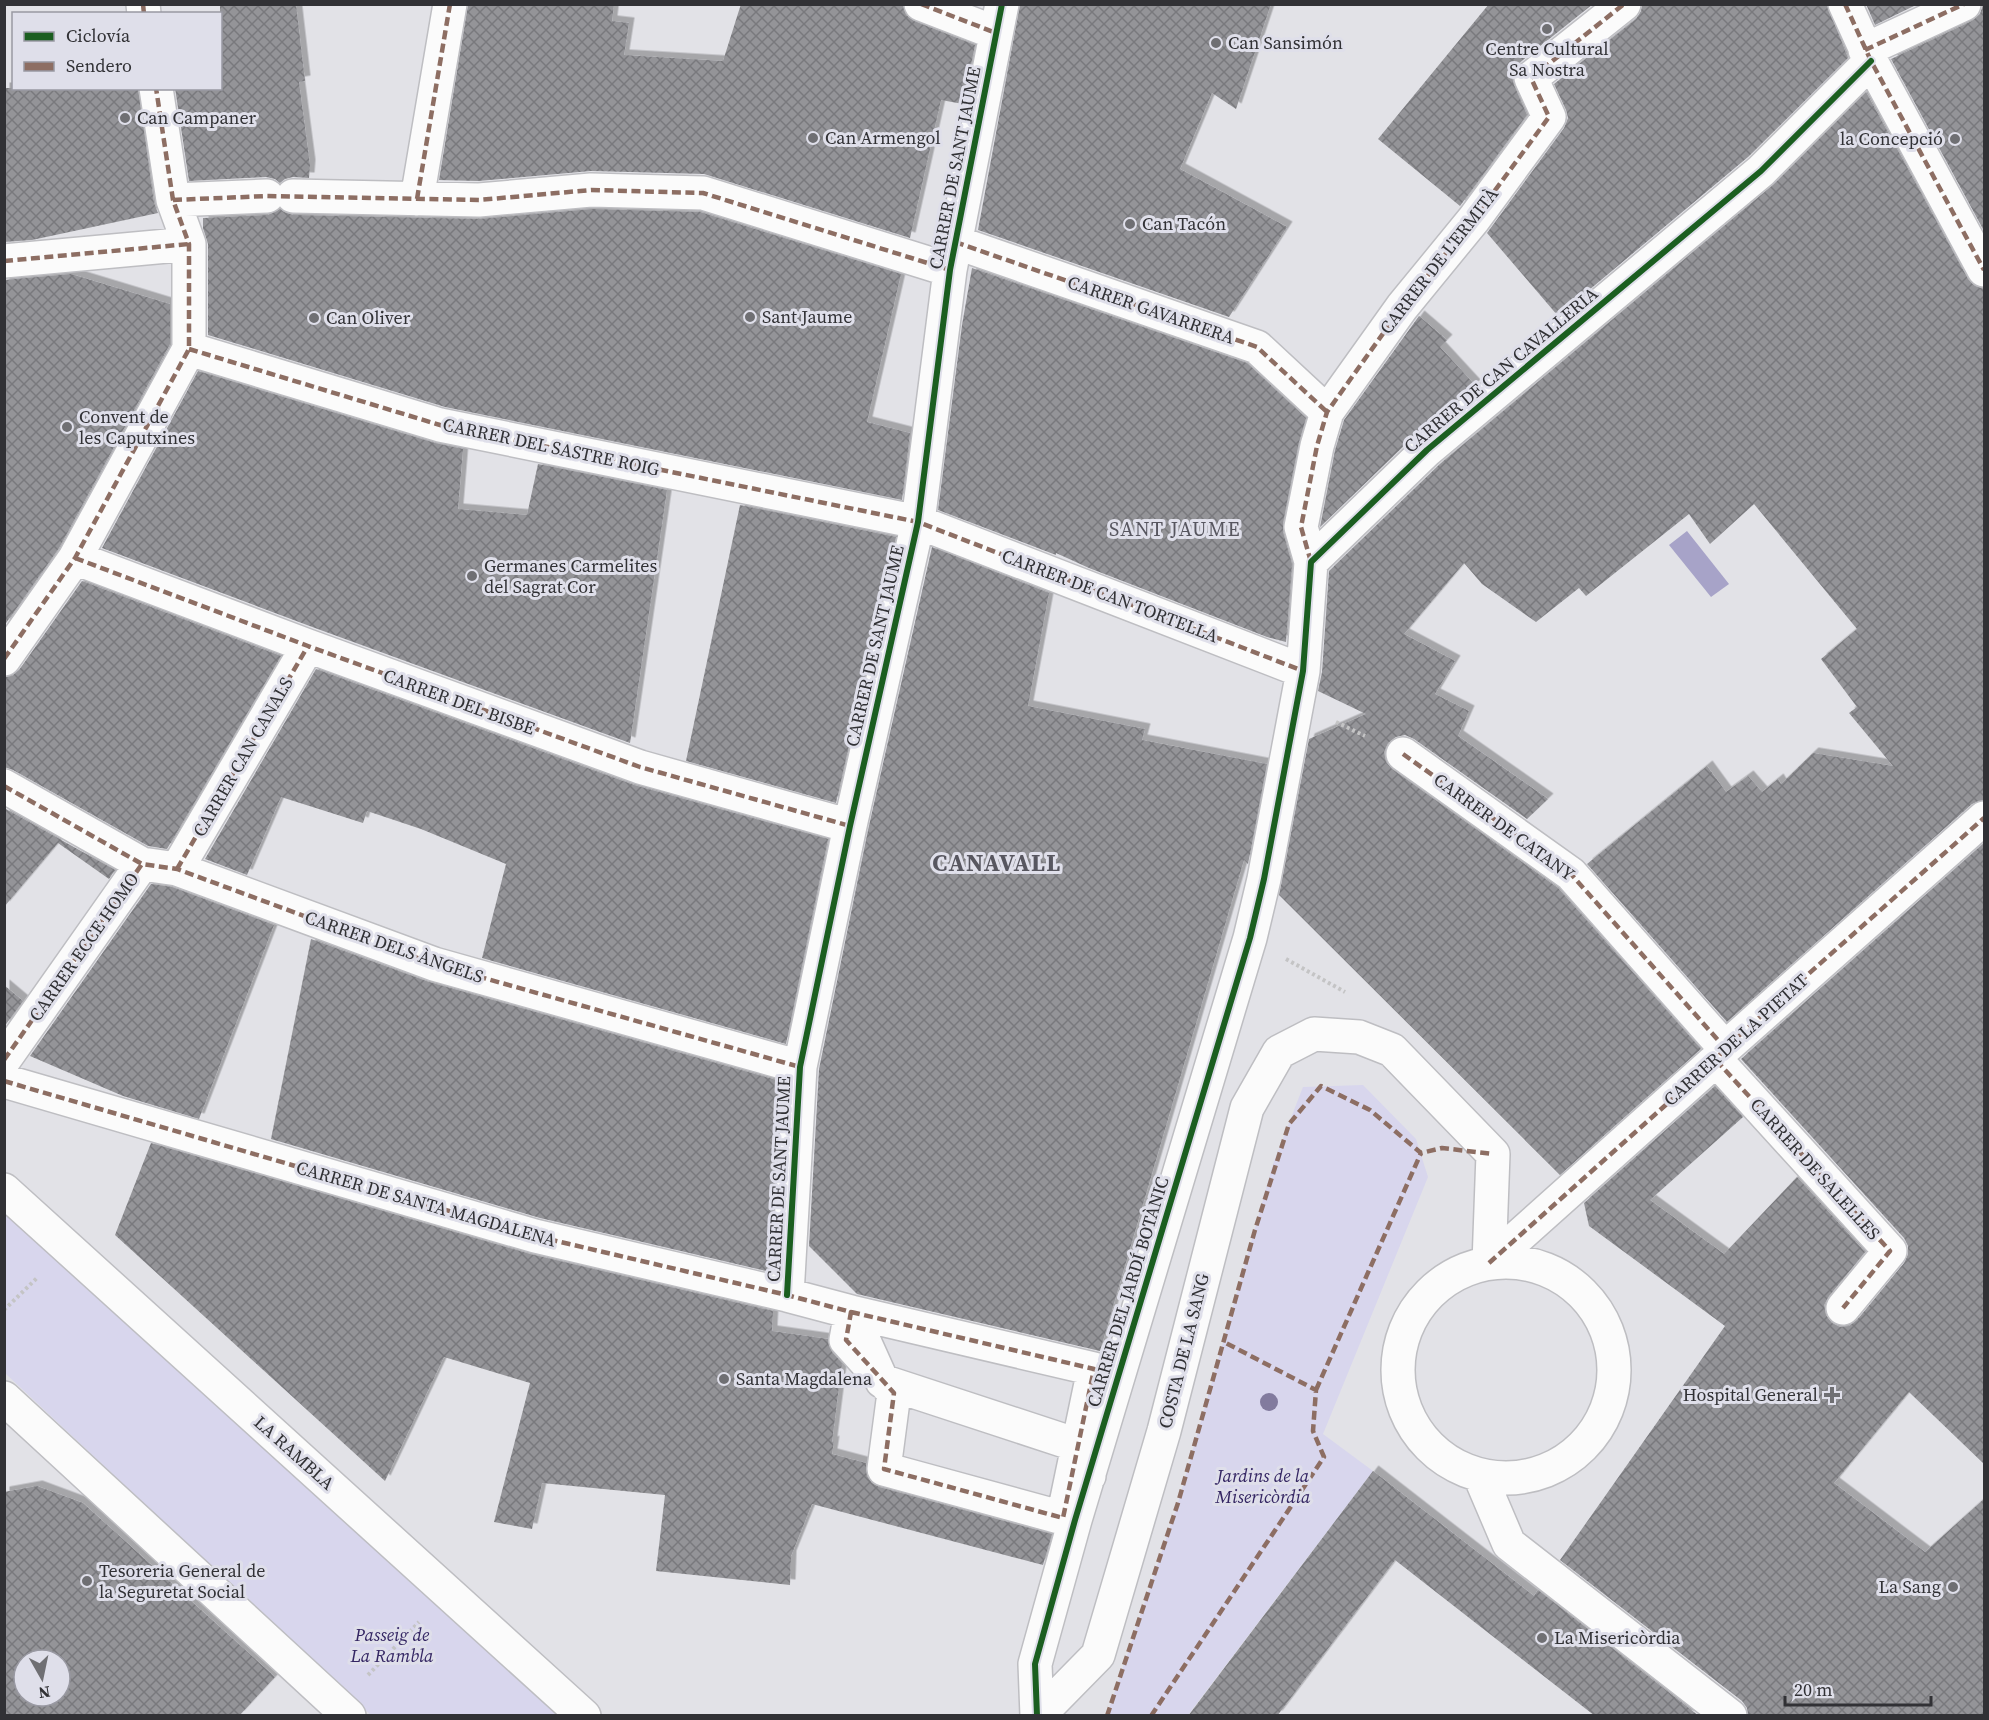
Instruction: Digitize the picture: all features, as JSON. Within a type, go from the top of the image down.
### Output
[{"type":"street","points":[[417,199],[450,4]]},
{"type":"street","points":[[921,4],[999,19]]},
{"type":"street","name":"CARRER DE L'ERMITÀ","points":[[1311,562],[1301,526],[1317,446],[1327,412],[1402,307],[1473,219],[1550,117],[1531,78],[1624,4]]},
{"type":"street","points":[[1845,4],[1868,56],[1984,270]]},
{"type":"street","name":"CARRER DE CAN CAVALLERIA","points":[[1311,562],[1427,450],[1761,171],[1868,56],[1964,4]]},
{"type":"street","name":"CARRER DE SANT JAUME","points":[[788,1294],[800,1067],[850,826],[918,522],[952,256],[999,19]]},
{"type":"street","points":[[4,659],[75,558],[189,349],[189,244],[173,200],[156,90]]},
{"type":"street","name":"CARRER GAVARRERA","points":[[173,200],[280,196],[479,200],[591,190],[703,193],[952,256],[1257,347],[1327,412]]},
{"type":"street","points":[[4,261],[189,244]]},
{"type":"street","name":"CARRER DEL SASTRE ROIG","points":[[189,349],[440,425],[918,522]]},
{"type":"street","name":"CARRER DE CAN TORTELLA","points":[[918,522],[1303,671]]},
{"type":"street","name":"CARRER DEL BISBE","points":[[75,558],[640,767],[850,826]]},
{"type":"street","points":[[1297,704],[1303,671],[1311,562]]},
{"type":"street","name":"CARRER CAN CANALS","points":[[177,869],[308,646]]},
{"type":"street","name":"CARRER DEL JARDÍ BOTÀNIC","points":[[1037,1716],[1035,1664],[1075,1520],[1083,1465],[1250,938],[1264,879],[1297,704]]},
{"type":"street","name":"CARRER DE CATANY","points":[[1403,754],[1571,873],[1720,1054]]},
{"type":"street","name":"CARRER DELS ÀNGELS","points":[[4,786],[142,864],[177,869],[434,964],[800,1067]]},
{"type":"street","name":"CARRER DE LA PIETAT","points":[[1489,1263],[1984,818]]},
{"type":"street","name":"CARRER ECCE HOMO","points":[[4,1060],[142,864]]},
{"type":"street","name":"COSTA DE LA SANG","points":[[1037,1716],[1098,1655],[1164,1431],[1247,1108],[1279,1052],[1314,1034],[1359,1037],[1392,1050],[1493,1154],[1489,1263]]},
{"type":"street","name":"CARRER DE SALELLES","points":[[1720,1054],[1890,1251],[1843,1308]]},
{"type":"street","name":"CARRER DE SANTA MAGDALENA","points":[[4,1082],[535,1236],[788,1294],[851,1312],[1094,1369],[1083,1465]]},
{"type":"street","name":"LA RAMBLA","points":[[4,1190],[584,1716]]},
{"type":"street","points":[[1489,1263],[1524,1263],[1557,1274],[1585,1295],[1604,1324],[1614,1358],[1612,1393],[1600,1425],[1578,1452],[1549,1470],[1515,1479],[1480,1476],[1446,1461],[1419,1436],[1402,1403],[1398,1366],[1405,1330],[1425,1299],[1454,1275],[1489,1263]]},
{"type":"street","points":[[851,1312],[846,1340],[882,1381],[894,1393],[884,1469],[1063,1518],[1083,1465],[1071,1443],[882,1381]]},
{"type":"street","points":[[4,1398],[344,1710]]},
{"type":"street","points":[[1480,1476],[1509,1544],[1730,1716]]},
{"type":"path","points":[[1297,704],[1403,754]]},
{"type":"path","points":[[1250,938],[1361,1002],[1359,1037]]},
{"type":"path","points":[[344,1710],[448,1592]]},
{"type":"green space","name":"Jardins de la Misericòrdia","points":[[1363,1085],[1416,1139],[1428,1177],[1323,1434],[1373,1471],[1188,1715],[1107,1715],[1178,1503],[1273,1164],[1303,1087]]},
{"type":"green space","name":"Passeig de La Rambla","points":[[4,1199],[568,1715],[371,1715],[347,1694],[5,1373]]},
{"type":"shaded area","points":[[1687,531],[1729,584],[1711,597],[1669,545]]},
{"type":"building","points":[[220,4],[296,4],[305,81],[299,82],[310,165],[309,178],[293,177],[280,183],[266,177],[189,181],[175,90],[222,90],[222,12],[220,12]]},
{"type":"building","points":[[468,4],[614,4],[612,21],[629,23],[624,55],[723,61],[741,4],[903,4],[906,15],[914,21],[975,45],[963,104],[941,100],[910,238],[704,174],[591,171],[478,181],[439,180]]},
{"type":"building","points":[[1020,4],[1271,4],[1236,109],[1212,93],[1180,169],[1287,227],[1229,317],[978,230]]},
{"type":"building","points":[[1489,4],[1593,4],[1514,69],[1512,77],[1514,85],[1527,115],[1460,206],[1378,139]]},
{"type":"building","points":[[1642,4],[1827,4],[1848,58],[1748,157],[1558,316],[1487,233],[1564,128],[1568,118],[1554,84],[1636,19]]},
{"type":"building","points":[[1866,4],[1918,4],[1875,25]]},
{"type":"building","name":"la Concepció","points":[[1983,4],[1984,231],[1891,59],[1972,21],[1980,14]]},
{"type":"building","points":[[4,88],[12,88],[12,90],[138,90],[154,203],[158,213],[32,240],[4,242]]},
{"type":"building","points":[[1866,92],[1968,279],[1975,286],[1984,289],[1984,800],[1972,804],[1727,1022],[1587,864],[1707,766],[1726,792],[1748,776],[1762,792],[1778,779],[1781,784],[1813,753],[1893,766],[1849,713],[1857,707],[1821,659],[1857,629],[1754,504],[1710,544],[1689,514],[1586,596],[1579,588],[1536,622],[1482,584],[1464,563],[1404,634],[1455,661],[1435,694],[1469,711],[1458,736],[1548,799],[1527,819],[1414,739],[1405,735],[1396,737],[1388,743],[1384,752],[1386,762],[1392,769],[1558,888],[1701,1049],[1560,1175],[1279,895],[1309,739],[1366,714],[1318,691],[1322,672],[1329,571],[1440,464],[1773,185]]},
{"type":"building","points":[[280,209],[293,215],[479,219],[592,209],[700,212],[901,274],[867,422],[910,433],[902,500],[445,407],[208,335],[208,244],[203,228],[203,218],[268,215]]},
{"type":"building","points":[[972,268],[1247,363],[1306,418],[1283,523],[1283,532],[1292,564],[1286,642],[1267,637],[1056,553],[1056,555],[938,510],[962,325]]},
{"type":"building","name":"Convent de les Caputxines","points":[[71,274],[170,304],[170,344],[59,548],[4,626],[4,280]]},
{"type":"building","points":[[1419,316],[1447,340],[1440,347],[1475,385],[1414,436],[1320,527],[1335,450],[1344,420]]},
{"type":"building","points":[[198,371],[435,443],[463,449],[458,509],[527,515],[538,464],[667,490],[630,743],[102,548]]},
{"type":"building","points":[[740,505],[896,537],[836,803],[686,761]]},
{"type":"building","points":[[932,547],[1049,593],[1028,706],[1145,729],[1142,740],[1267,764],[1248,864],[1244,860],[1100,1351],[857,1294],[809,1246],[819,1069],[868,830]]},
{"type":"building","points":[[82,581],[281,656],[167,849],[148,846],[4,767],[4,677],[12,676],[19,670]]},
{"type":"building","points":[[316,669],[634,785],[828,839],[786,1044],[482,958],[506,864],[421,829],[367,811],[363,823],[281,797],[247,875],[205,859]]},
{"type":"building","points":[[4,808],[115,870],[109,879],[58,843],[4,907]]},
{"type":"building","name":"Hospital General","points":[[1984,843],[1984,1464],[1909,1392],[1834,1483],[1925,1552],[1984,1499],[1984,1716],[1748,1716],[1747,1708],[1742,1701],[1560,1560],[1725,1326],[1589,1226],[1584,1203],[1715,1086],[1743,1117],[1650,1200],[1724,1254],[1797,1177],[1865,1252],[1824,1305],[1826,1315],[1832,1323],[1840,1327],[1849,1326],[1857,1320],[1904,1263],[1908,1254],[1908,1246],[1904,1238],[1741,1059]]},
{"type":"building","points":[[151,884],[172,887],[274,925],[199,1119],[123,1096],[30,1056]]},
{"type":"building","points":[[311,939],[429,982],[780,1081],[770,1272],[540,1218],[271,1139]]},
{"type":"building","points":[[4,985],[23,1001],[4,1027]]},
{"type":"building","points":[[151,1143],[530,1254],[773,1311],[772,1331],[828,1339],[832,1352],[842,1363],[832,1454],[866,1463],[867,1476],[879,1487],[1052,1534],[1043,1565],[812,1504],[791,1556],[790,1585],[656,1571],[665,1495],[542,1483],[532,1529],[494,1522],[530,1383],[444,1357],[385,1481],[115,1235]]},
{"type":"building","name":"La Misericòrdia","points":[[1373,1471],[1534,1596],[1538,1590],[1699,1716],[1595,1716],[1395,1560],[1277,1716],[1188,1716]]},
{"type":"building","name":"Tesoreria General de la Seguretat Social","points":[[37,1486],[83,1503],[275,1677],[239,1716],[4,1716],[4,1492]]},
{"type":"marked path","points":[[143,4],[144,12]]},
{"type":"marked path","points":[[417,199],[450,4]]},
{"type":"marked path","points":[[921,4],[996,33]]},
{"type":"marked path","points":[[1311,562],[1301,527],[1317,446],[1327,412],[1402,307],[1474,219],[1549,117],[1531,78],[1624,4]]},
{"type":"marked path","points":[[1845,4],[1871,61],[1984,270]]},
{"type":"marked path","points":[[1865,50],[1964,4]]},
{"type":"marked path","points":[[4,659],[75,558],[189,349],[189,244],[173,200],[156,90]]},
{"type":"marked path","points":[[173,200],[267,196],[479,200],[591,190],[703,193],[950,270]]},
{"type":"marked path","points":[[955,242],[1257,347],[1327,412]]},
{"type":"marked path","points":[[4,261],[189,244]]},
{"type":"marked path","points":[[189,349],[440,425],[918,522],[1303,671]]},
{"type":"marked path","points":[[75,558],[640,767],[850,826]]},
{"type":"marked path","points":[[177,869],[308,646]]},
{"type":"marked path","points":[[1403,754],[1571,874],[1725,1048]]},
{"type":"marked path","points":[[4,786],[142,864],[177,869],[434,964],[800,1067]]},
{"type":"marked path","points":[[1489,1263],[1716,1060],[1725,1048],[1984,818]]},
{"type":"marked path","points":[[4,1060],[142,864]]},
{"type":"marked path","points":[[1716,1060],[1890,1251],[1843,1308]]},
{"type":"marked path","points":[[4,1081],[535,1236],[851,1312]]},
{"type":"marked path","points":[[1107,1716],[1178,1503],[1255,1230],[1289,1124],[1321,1086],[1370,1110],[1421,1153],[1442,1148],[1493,1154]]},
{"type":"marked path","points":[[1316,1390],[1421,1153]]},
{"type":"marked path","points":[[851,1312],[1094,1369],[1063,1518],[884,1469],[894,1393],[846,1340],[851,1312]]},
{"type":"marked path","points":[[1151,1716],[1324,1457],[1313,1431],[1316,1390],[1224,1342]]},
{"type":"cycle path","points":[[787,1295],[800,1067],[850,826],[918,522],[950,270],[1002,4]]},
{"type":"cycle path","points":[[1037,1716],[1035,1664],[1075,1520],[1250,938],[1264,879],[1303,671],[1311,562],[1427,450],[1761,171],[1871,61]]},
{"type":"place","name":"Centre Cultural Sa Nostra","points":[[1547,29]]},
{"type":"place","name":"Can Sansimón","points":[[1216,43]]},
{"type":"place","name":"Can Campaner","points":[[125,118]]},
{"type":"place","name":"Can Armengol","points":[[813,138]]},
{"type":"place","name":"la Concepció","points":[[1955,139]]},
{"type":"place","name":"Can Tacón","points":[[1130,224]]},
{"type":"place","name":"Sant Jaume","points":[[750,317]]},
{"type":"place","name":"Can Oliver","points":[[314,318]]},
{"type":"place","name":"Convent de les Caputxines","points":[[67,427]]},
{"type":"place","name":"Germanes Carmelites del Sagrat Cor","points":[[472,576]]},
{"type":"place","name":"Santa Magdalena","points":[[724,1379]]},
{"type":"place","name":"Hospital General","points":[[1832,1395]]},
{"type":"place","name":"Tesoreria General de la Seguretat Social","points":[[87,1581]]},
{"type":"place","name":"La Sang","points":[[1953,1587]]},
{"type":"place","name":"La Misericòrdia","points":[[1542,1638]]},
{"type":"district","name":"SANT JAUME","points":[[1175,529]]},
{"type":"district","name":"CANAVALL","points":[[997,863]]}]
